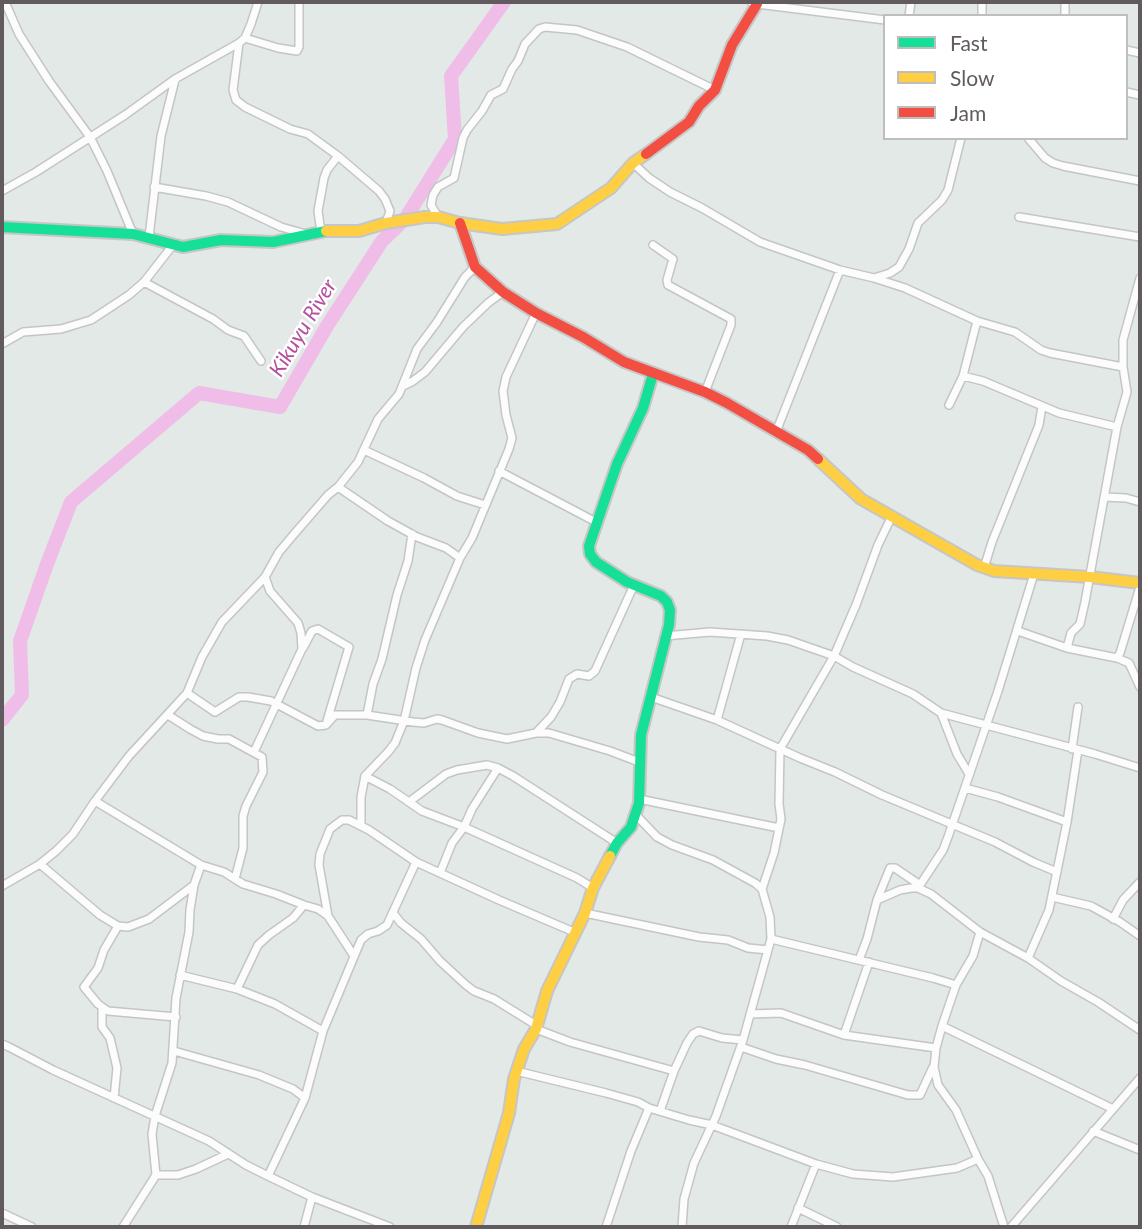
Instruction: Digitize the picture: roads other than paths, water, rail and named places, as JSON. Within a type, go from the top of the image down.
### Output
[{"type":"street","points":[[258,2],[242,40],[233,90],[236,100],[290,129],[308,134],[338,156],[379,191],[390,211],[386,223]]},
{"type":"street","points":[[2,191],[125,115],[175,79],[242,40],[297,51],[299,2]]},
{"type":"street","points":[[817,12],[818,2]]},
{"type":"street","points":[[2,227],[133,234],[173,245],[191,246],[221,240],[272,242],[332,230],[359,231],[386,223],[425,217],[502,229],[557,224],[611,188],[633,163],[689,122],[699,106],[715,90],[732,45],[754,3],[883,20]]},
{"type":"street","points":[[6,5],[19,34],[90,137],[133,234]]},
{"type":"street","points":[[438,217],[431,205],[433,195],[438,187],[454,178],[467,130],[491,95],[503,89],[525,44],[539,29],[553,27],[576,30],[627,47],[715,90]]},
{"type":"street","points":[[149,237],[161,136],[175,79]]},
{"type":"street","points":[[874,278],[899,267],[918,223],[942,200],[948,190],[960,140]]},
{"type":"street","points":[[1030,140],[1053,163],[1140,181]]},
{"type":"street","points":[[321,232],[318,211],[324,178],[338,156]]},
{"type":"street","points":[[633,163],[670,192],[760,242],[840,270],[905,288],[977,321],[1015,332],[1041,350],[1123,367]]},
{"type":"street","points":[[154,187],[228,202],[281,227],[307,234]]},
{"type":"street","points":[[1019,216],[1140,237]]},
{"type":"street","points":[[460,223],[475,267],[503,292],[610,355],[705,392],[808,450],[861,499],[891,518],[985,568],[1090,577],[1140,585],[1121,653],[1117,658]]},
{"type":"street","points":[[2,344],[23,332],[61,329],[91,320],[144,282],[173,245]]},
{"type":"street","points":[[653,245],[673,259],[668,285],[731,319],[705,392]]},
{"type":"street","points":[[2,886],[40,864],[73,834],[129,756],[187,693],[202,657],[222,622],[265,577],[279,552],[358,462],[378,419],[399,394],[417,349],[465,277],[475,267]]},
{"type":"street","points":[[776,432],[840,270]]},
{"type":"street","points":[[1067,648],[1071,632],[1080,625],[1117,427],[1127,392],[1123,340],[1139,291],[1140,278]]},
{"type":"street","points":[[144,282],[213,319],[228,330],[244,336],[261,361]]},
{"type":"street","points":[[403,386],[425,372],[463,327],[503,292]]},
{"type":"street","points":[[361,825],[361,797],[365,776],[388,752],[404,721],[425,640],[509,449],[512,438],[503,391],[506,377],[536,313]]},
{"type":"street","points":[[949,405],[963,376],[977,321]]},
{"type":"street","points":[[476,1227],[511,1106],[516,1071],[524,1049],[536,1027],[547,991],[585,913],[593,888],[617,843],[631,827],[636,815],[643,722],[670,617],[667,602],[661,596],[634,585],[596,562],[590,554],[589,546],[617,464],[643,408],[653,374]]},
{"type":"street","points":[[963,376],[983,381],[1059,413],[1117,427]]},
{"type":"street","points":[[985,568],[992,542],[1039,425],[1042,406]]},
{"type":"street","points":[[364,450],[457,496],[485,505]]},
{"type":"street","points":[[499,471],[596,522]]},
{"type":"street","points":[[338,487],[388,521],[446,548],[460,558]]},
{"type":"street","points":[[1104,497],[1140,502]]},
{"type":"street","points":[[762,889],[774,853],[781,819],[780,749],[834,656],[891,518]]},
{"type":"street","points":[[367,715],[373,684],[408,561],[412,534]]},
{"type":"street","points":[[877,900],[900,890],[919,887],[943,850],[987,726],[1034,574]]},
{"type":"street","points":[[265,577],[270,591],[298,623],[302,649]]},
{"type":"street","points":[[536,733],[551,717],[569,678],[577,674],[589,676],[596,671],[634,585]]},
{"type":"street","points":[[254,752],[302,649],[312,631],[318,629],[349,647],[326,725]]},
{"type":"street","points":[[1018,631],[1067,648],[1129,663],[1140,687]]},
{"type":"street","points":[[665,636],[710,632],[788,640],[834,656],[913,694],[941,713],[1140,768]]},
{"type":"street","points":[[717,720],[741,634]]},
{"type":"street","points":[[187,693],[215,712],[239,697],[271,701],[317,726],[326,725],[335,715],[367,715],[424,723],[437,719],[478,733],[508,739],[549,733],[639,762]]},
{"type":"street","points":[[650,697],[717,720],[1057,872]]},
{"type":"street","points":[[1028,958],[1049,911],[1067,822],[1078,707]]},
{"type":"street","points":[[941,713],[957,754],[969,774]]},
{"type":"street","points":[[168,715],[203,736],[229,739],[262,757],[263,772],[243,816],[243,848],[235,879]]},
{"type":"street","points":[[409,802],[446,774],[487,765],[521,780],[617,843]]},
{"type":"street","points":[[440,873],[452,843],[498,768]]},
{"type":"street","points":[[365,776],[422,811],[464,827],[577,878],[593,888]]},
{"type":"street","points":[[965,788],[1067,822]]},
{"type":"street","points":[[639,799],[779,828]]},
{"type":"street","points":[[95,801],[201,865],[223,872],[243,884],[318,909],[328,916],[354,956]]},
{"type":"street","points":[[636,815],[657,837],[713,860],[755,883],[762,889],[770,917],[771,939],[742,1043],[712,1125],[694,1163],[684,1199],[682,1227]]},
{"type":"street","points":[[328,916],[319,866],[320,854],[330,829],[342,820],[349,820],[361,825],[416,862],[574,932]]},
{"type":"street","points":[[268,1176],[305,1098],[323,1031],[354,956],[363,937],[387,925],[416,862]]},
{"type":"street","points":[[40,864],[100,915],[118,926],[128,927],[149,919],[194,885]]},
{"type":"street","points":[[123,1227],[156,1175],[152,1139],[155,1116],[172,1063],[176,998],[190,932],[194,885],[201,865]]},
{"type":"street","points":[[859,960],[877,900],[892,867],[980,932],[1028,958],[1140,1030]]},
{"type":"street","points":[[1114,919],[1123,900],[1140,882]]},
{"type":"street","points":[[1052,897],[1091,906],[1140,936]]},
{"type":"street","points":[[237,989],[258,945],[293,918],[304,905]]},
{"type":"street","points":[[393,913],[466,985],[494,999],[536,1027],[570,1042],[674,1071]]},
{"type":"street","points":[[585,913],[768,950]]},
{"type":"street","points":[[118,926],[104,950],[98,968],[84,987],[108,1011],[176,1017]]},
{"type":"street","points":[[980,932],[973,956],[956,985],[936,1048],[934,1066],[938,1086],[956,1110],[988,1176],[1004,1227]]},
{"type":"street","points":[[771,939],[956,985]]},
{"type":"street","points":[[844,1035],[869,962]]},
{"type":"street","points":[[180,975],[237,989],[275,1004],[323,1031]]},
{"type":"street","points":[[102,1007],[102,1027],[110,1038],[117,1068],[114,1098]]},
{"type":"street","points":[[750,1014],[781,1013],[844,1035],[936,1048]]},
{"type":"street","points":[[942,1026],[1113,1109]]},
{"type":"street","points":[[660,1111],[674,1071],[687,1044],[697,1031],[742,1043],[776,1059],[916,1096],[920,1095],[934,1066]]},
{"type":"street","points":[[2,1044],[209,1141],[246,1165],[312,1197],[390,1227]]},
{"type":"street","points":[[174,1051],[259,1075],[293,1089],[305,1098]]},
{"type":"street","points":[[516,1071],[638,1102],[649,1108],[712,1125],[816,1164],[853,1174],[893,1177],[957,1168],[978,1159]]},
{"type":"street","points":[[1011,1227],[1140,1078]]},
{"type":"street","points":[[606,1227],[631,1151],[649,1108]]},
{"type":"street","points":[[1093,1131],[1140,1150]]},
{"type":"street","points":[[156,1175],[177,1175],[196,1170],[228,1154]]},
{"type":"street","points":[[791,1227],[816,1164]]},
{"type":"street","points":[[304,1227],[312,1197]]},
{"type":"street","points":[[798,1208],[837,1227]]},
{"type":"street","points":[[2,1213],[15,1224],[32,1227]]},
{"type":"waterway","name":"Kikuyu River","points":[[2,720],[22,695],[20,641],[71,502],[199,393],[280,407],[327,326],[382,241],[405,219],[455,139],[451,76],[504,2]]}]
